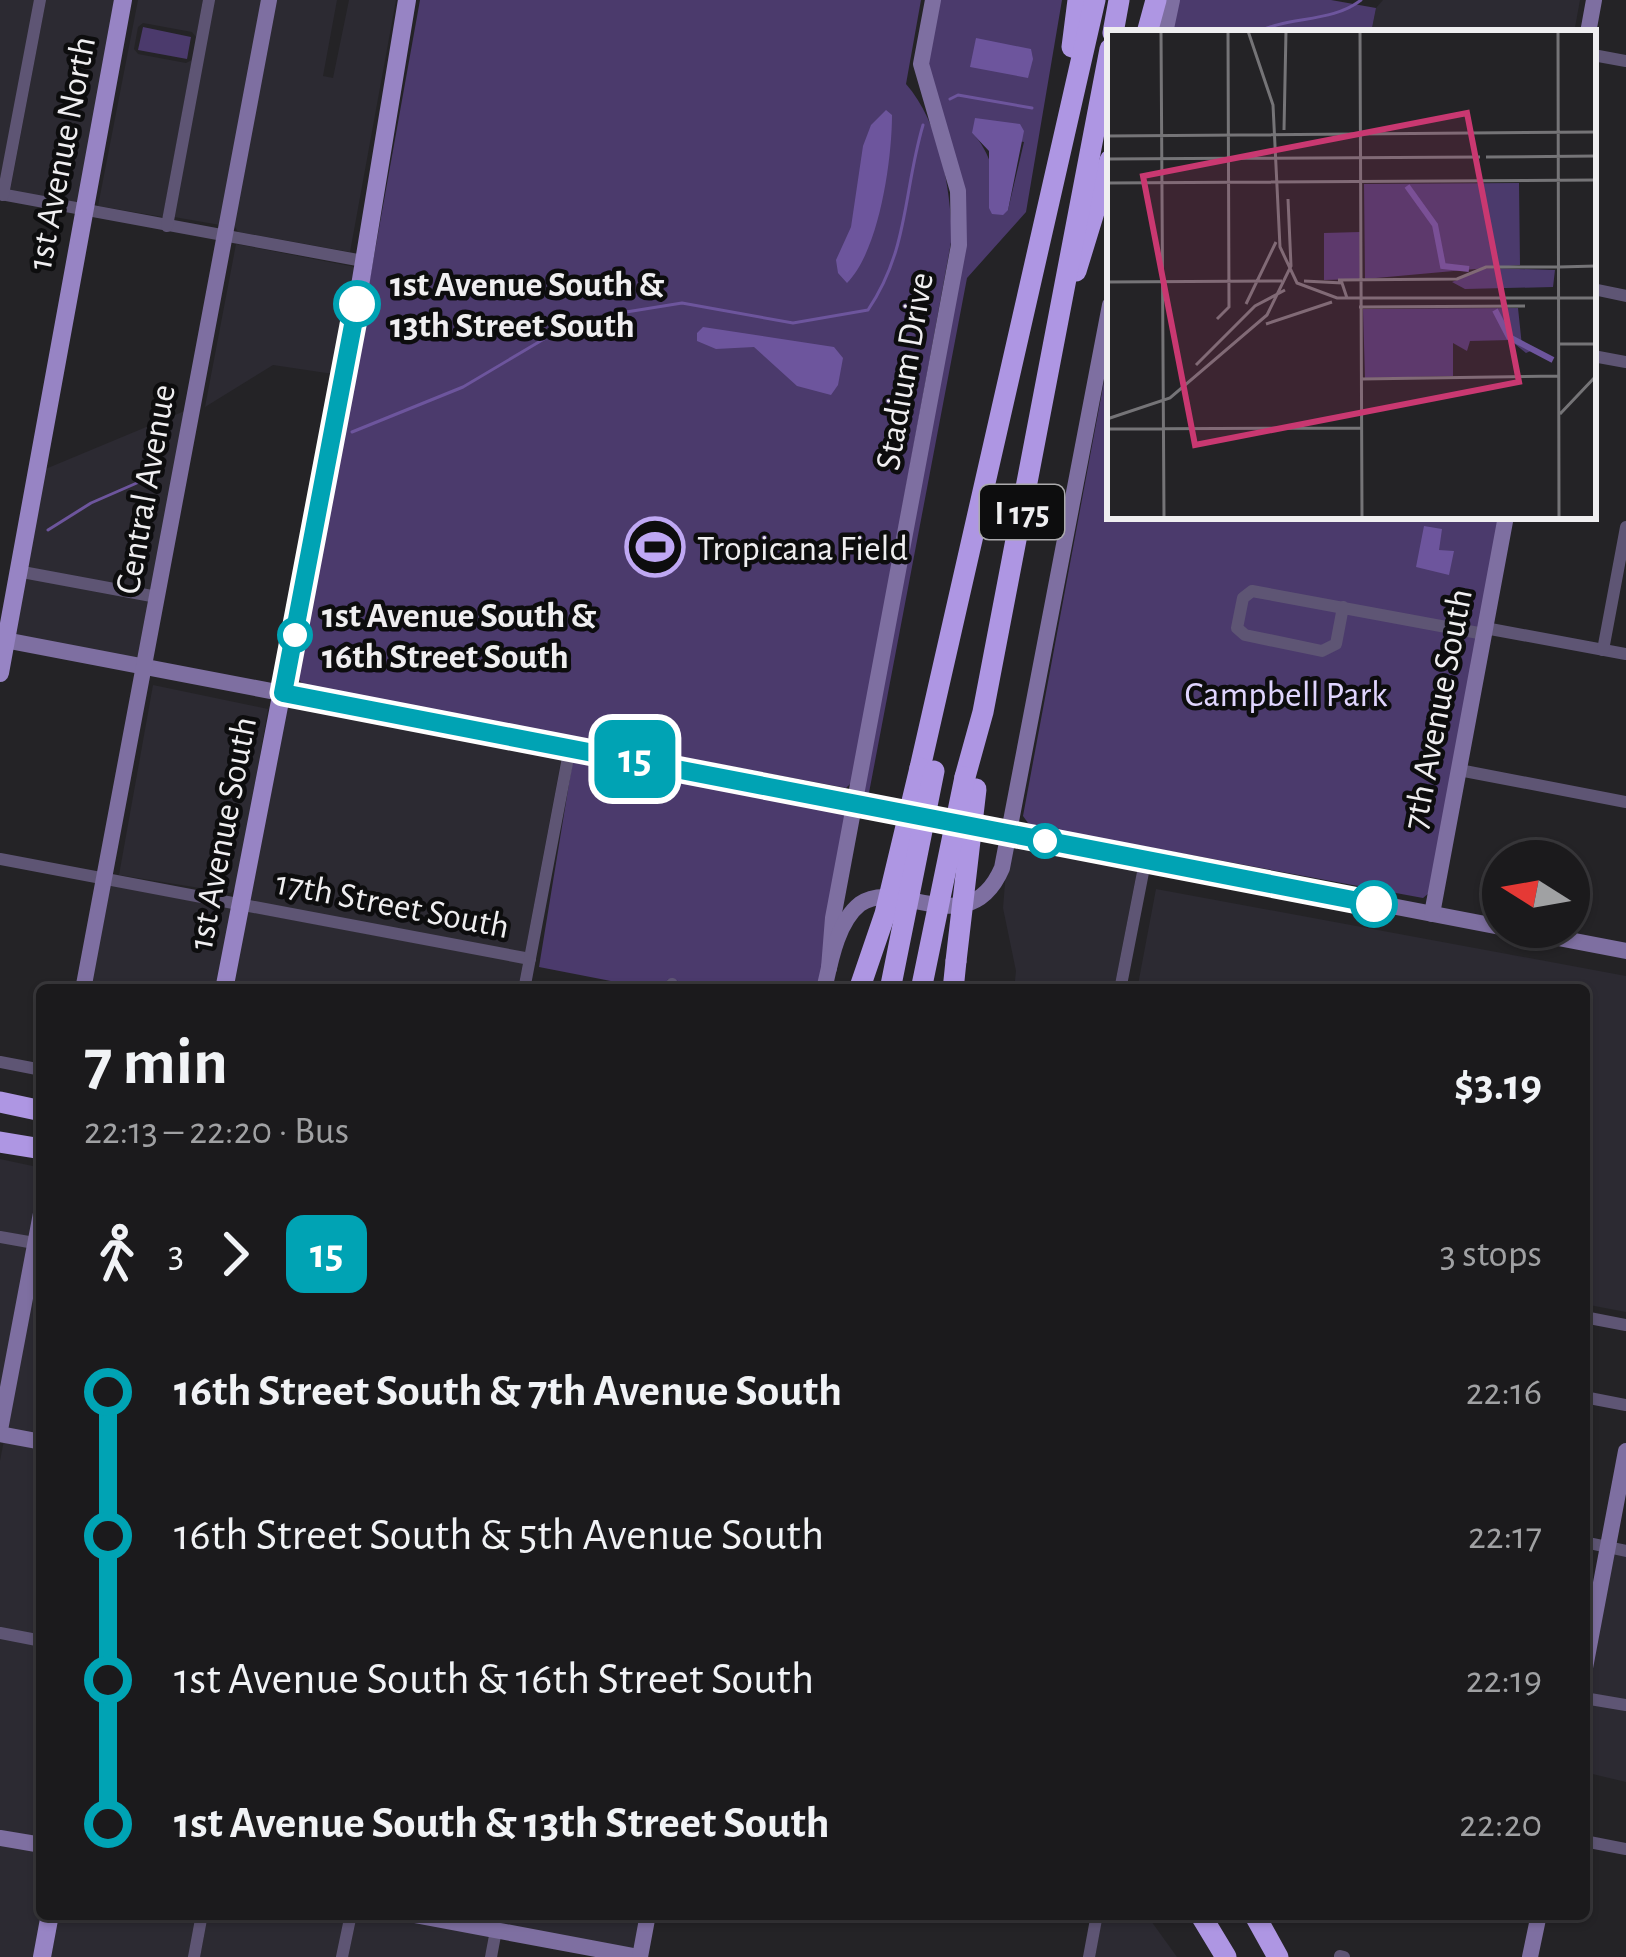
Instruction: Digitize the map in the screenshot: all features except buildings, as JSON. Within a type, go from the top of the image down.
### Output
[{"type":"highway","points":[[1061,139],[1078,0]]},
{"type":"highway","name":"I 175","points":[[927,770],[1095,0]]},
{"type":"highway","points":[[1114,30],[1119,0]]},
{"type":"highway","points":[[1148,30],[1156,0]]},
{"type":"highway","name":"I 175","points":[[971,778],[1107,64]]},
{"type":"highway","points":[[1061,311],[1107,171]]},
{"type":"highway","points":[[862,984],[927,770]]},
{"type":"highway","points":[[891,984],[927,770]]},
{"type":"highway","points":[[954,984],[971,778]]},
{"type":"highway","points":[[922,984],[971,778]]},
{"type":"highway","points":[[6,1103],[36,1108]]},
{"type":"highway","points":[[0,1142],[36,1148]]},
{"type":"highway","points":[[1204,1920],[1226,1957]]},
{"type":"highway","points":[[1257,1920],[1278,1957]]},
{"type":"main road","name":"1st Avenue North","points":[[0,673],[123,0]]},
{"type":"main road","name":"1st Avenue South","points":[[225,984],[363,261],[406,0]]},
{"type":"main road","points":[[42,1957],[49,1920]]},
{"type":"street","points":[[40,0],[2,195],[363,261]]},
{"type":"street","points":[[167,226],[209,0]]},
{"type":"street","name":"Central Avenue","points":[[84,984],[268,0]]},
{"type":"street","name":"Stadium Drive","points":[[829,968],[833,918],[959,245],[961,215],[951,163],[921,64],[933,0]]},
{"type":"street","points":[[1167,30],[1172,0]]},
{"type":"street","points":[[1589,30],[1594,0]]},
{"type":"street","points":[[1596,56],[1626,61]]},
{"type":"street","points":[[1596,290],[1626,296]]},
{"type":"street","points":[[825,984],[844,924],[862,903],[884,897],[948,906],[975,899],[998,878],[1011,834],[1107,320]]},
{"type":"street","points":[[1596,357],[1626,362]]},
{"type":"street","name":"7th Avenue South","points":[[1432,914],[1505,519]]},
{"type":"street","points":[[1603,650],[1626,527]]},
{"type":"street","points":[[17,571],[157,597]]},
{"type":"street","points":[[1343,608],[1336,644],[1322,651],[1245,635],[1237,628],[1243,598],[1252,591],[1626,654]]},
{"type":"street","points":[[3,640],[1626,951]]},
{"type":"street","points":[[525,984],[570,747]]},
{"type":"street","points":[[1459,770],[1626,802]]},
{"type":"street","name":"17th Street South","points":[[0,859],[530,959]]},
{"type":"street","points":[[1121,984],[1144,862]]},
{"type":"street","points":[[0,1062],[36,1069]]},
{"type":"street","points":[[0,1237],[36,1243]]},
{"type":"street","points":[[36,1258],[0,1432],[36,1441]]},
{"type":"street","points":[[1590,1318],[1626,1324]]},
{"type":"street","points":[[1590,1398],[1626,1405]]},
{"type":"street","points":[[1590,1650],[1617,1549],[1626,1451]]},
{"type":"street","points":[[0,1633],[36,1640]]},
{"type":"street","points":[[1590,1699],[1626,1705]]},
{"type":"street","points":[[0,1838],[36,1844]]},
{"type":"street","points":[[1590,1842],[1626,1849]]},
{"type":"street","points":[[194,1957],[201,1920]]},
{"type":"street","points":[[343,1957],[350,1920]]},
{"type":"street","points":[[442,1920],[640,1957],[647,1920]]},
{"type":"street","points":[[1089,1957],[1095,1920]]},
{"type":"street","points":[[1530,1957],[1538,1920]]},
{"type":"street","points":[[491,1957],[496,1930]]},
{"type":"shaded area","points":[[0,0],[35,0],[0,182]]},
{"type":"shaded area","points":[[46,0],[117,0],[79,204],[10,191]]},
{"type":"shaded area","points":[[138,0],[203,0],[193,54],[196,37],[192,32],[143,23],[138,27],[134,49],[138,54],[186,63],[192,60],[163,217],[98,206]]},
{"type":"shaded area","points":[[214,0],[263,0],[220,225],[174,217]]},
{"type":"shaded area","points":[[276,0],[337,0],[323,76],[333,78],[349,0],[396,0],[350,252],[238,232],[233,223]]},
{"type":"shaded area","points":[[1383,0],[1580,0],[1575,30],[1372,30],[1376,8]]},
{"type":"shaded area","points":[[976,38],[1031,49],[1028,78],[970,67]]},
{"type":"shaded area","points":[[886,110],[892,115],[882,204],[868,250],[847,283],[838,273],[836,260],[851,227],[863,146],[871,125]]},
{"type":"shaded area","points":[[975,118],[1020,124],[1024,131],[1008,210],[1003,215],[992,214],[989,208],[989,151],[972,133]]},
{"type":"shaded area","points":[[236,244],[355,267],[333,374],[273,365],[205,407]]},
{"type":"shaded area","points":[[703,327],[834,347],[843,358],[838,385],[831,395],[797,386],[754,347],[716,349],[697,341]]},
{"type":"shaded area","points":[[187,410],[153,591],[26,567],[43,470]]},
{"type":"shaded area","points":[[1424,526],[1442,529],[1439,550],[1454,551],[1449,575],[1416,567]]},
{"type":"shaded area","points":[[24,577],[151,601],[140,660],[13,637]]},
{"type":"shaded area","points":[[153,685],[268,709],[238,884],[231,893],[119,875]]},
{"type":"shaded area","points":[[285,698],[563,750],[525,953],[247,901]]},
{"type":"shaded area","points":[[1015,840],[1138,866],[1115,984],[1015,984],[1003,908]]},
{"type":"shaded area","points":[[109,885],[234,909],[220,984],[90,984]]},
{"type":"shaded area","points":[[1156,889],[1626,976],[1626,1312],[1590,1305],[1590,984],[1138,984]]},
{"type":"shaded area","points":[[245,911],[523,963],[519,984],[231,984]]},
{"type":"shaded area","points":[[0,1159],[36,1167],[31,1237],[0,1231]]},
{"type":"shaded area","points":[[0,1242],[29,1247],[0,1400]]},
{"type":"shaded area","points":[[36,1279],[36,1436],[6,1430]]},
{"type":"shaded area","points":[[4,1440],[36,1446],[36,1635],[0,1628]]},
{"type":"shaded area","points":[[1612,1553],[1626,1556],[1626,1700],[1590,1694]]},
{"type":"shaded area","points":[[0,1638],[36,1645],[36,1839],[0,1833]]},
{"type":"shaded area","points":[[1590,1704],[1626,1710],[1626,1782],[1590,1773]]},
{"type":"shaded area","points":[[0,1843],[36,1849],[36,1920],[41,1920],[36,1957],[0,1957]]},
{"type":"shaded area","points":[[57,1920],[196,1920],[189,1957],[51,1957]]},
{"type":"shaded area","points":[[207,1920],[344,1920],[337,1957],[200,1957]]},
{"type":"shaded area","points":[[356,1920],[414,1920],[489,1934],[485,1957],[348,1957]]},
{"type":"shaded area","points":[[468,1920],[641,1920],[636,1951]]},
{"type":"shaded area","points":[[1101,1920],[1150,1920],[1177,1957],[1095,1957]]},
{"type":"green space","points":[[420,0],[921,0],[906,84],[935,136],[949,197],[952,237],[852,782],[846,788],[305,686],[298,679]]},
{"type":"green space","points":[[938,0],[1062,0],[1026,212],[967,278],[868,798],[861,797],[965,246],[927,64]],"holes":[[[972,133],[1024,142],[1008,210],[989,158]]]},
{"type":"green space","points":[[1178,0],[1331,0],[1376,8],[1372,30],[1173,30]]},
{"type":"green space","points":[[143,27],[191,37],[187,59],[138,50]]},
{"type":"green space","name":"Campbell Park","points":[[1107,365],[1107,519],[1498,519],[1429,893],[1423,898],[1040,827],[1023,816]]},
{"type":"green space","points":[[574,753],[849,804],[820,984],[678,984],[668,979],[667,984],[626,984],[539,967]]},
{"type":"waterway","points":[[1264,30],[1337,12],[1361,0]]},
{"type":"waterway","points":[[950,99],[958,95],[1032,108]]},
{"type":"waterway","points":[[352,432],[463,387],[549,336],[620,313],[682,303],[793,323],[868,310],[898,243],[923,125]]},
{"type":"waterway","points":[[48,530],[91,503],[162,472]]},
{"type":"bus line","name":"15","points":[[357,304],[283,693],[1374,904]]},
{"type":"place","name":"1st Avenue South & 13th Street South","points":[[357,304]]},
{"type":"place","name":"Tropicana Field","points":[[655,547]]},
{"type":"place","name":"1st Avenue South & 16th Street South","points":[[295,635]]}]
